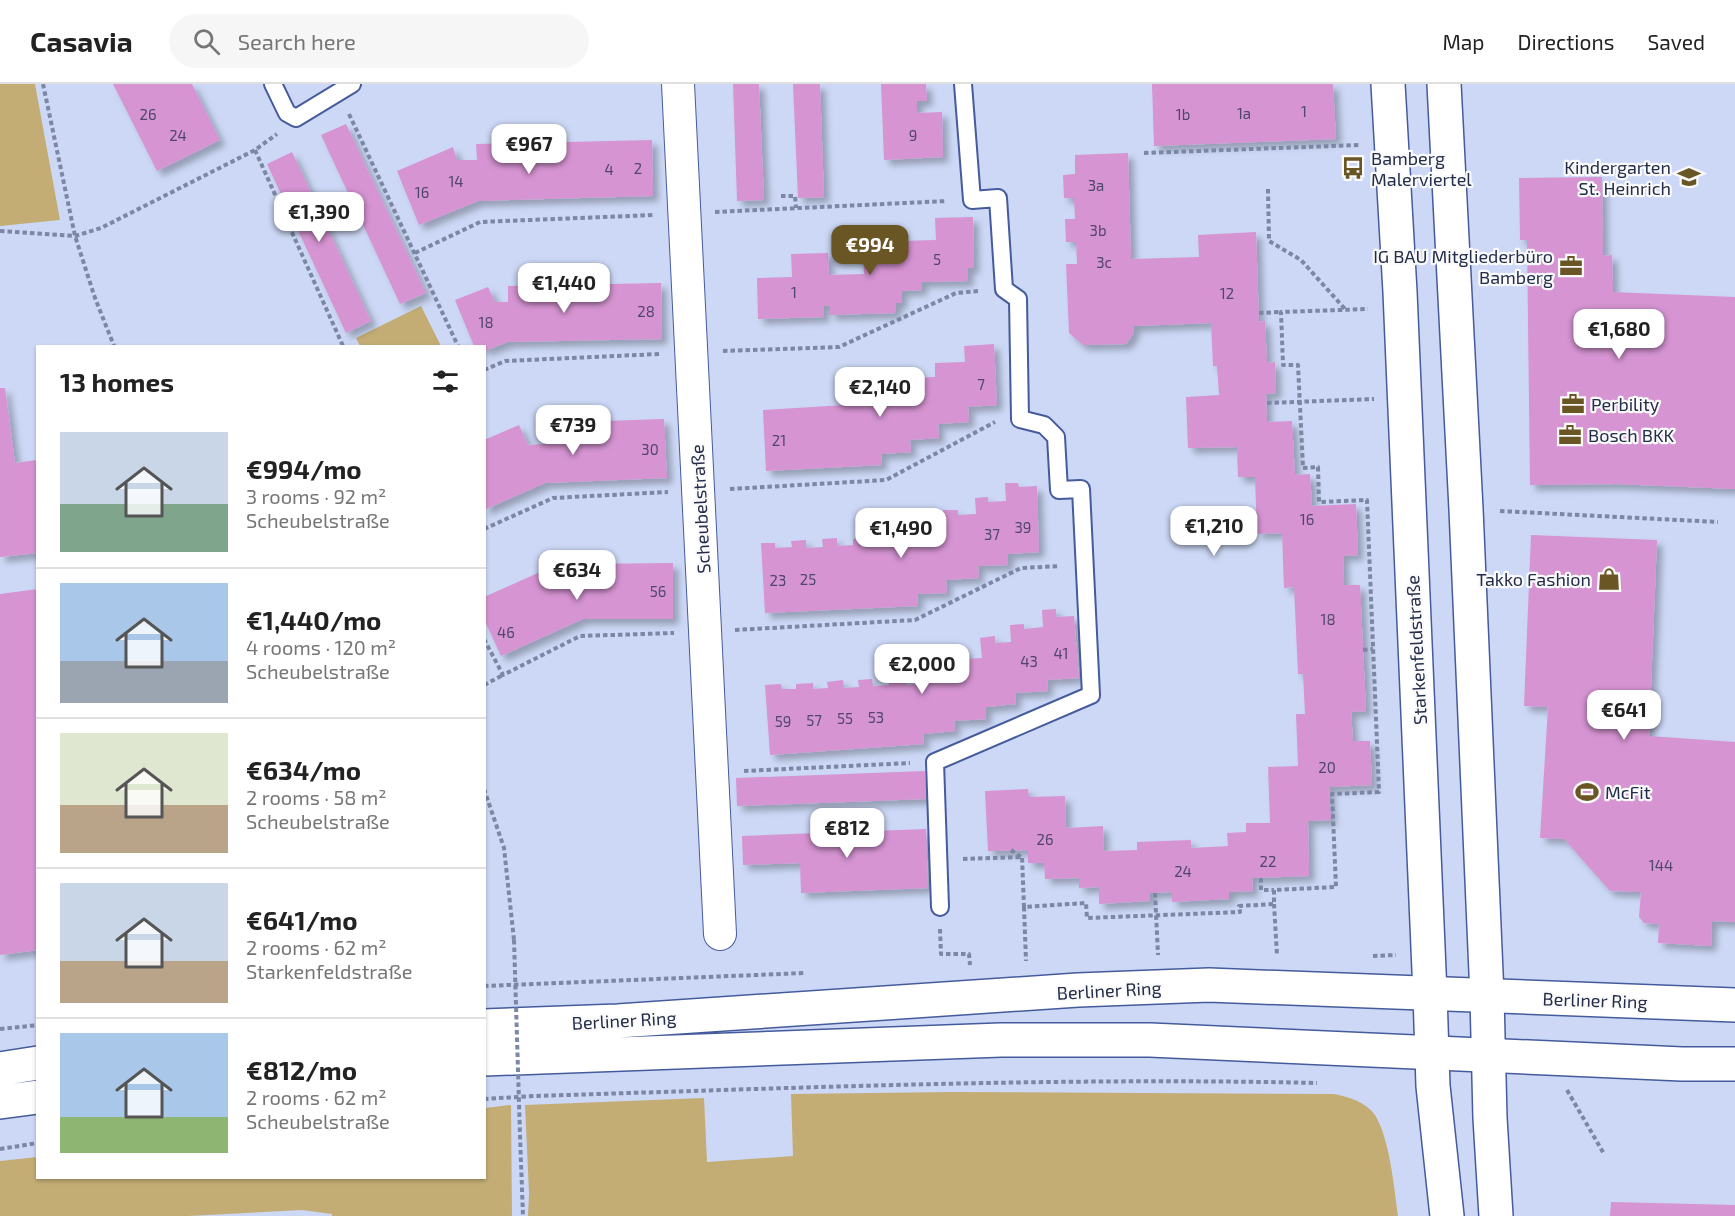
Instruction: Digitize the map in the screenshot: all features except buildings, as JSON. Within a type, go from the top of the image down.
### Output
[{"type":"main road","name":"Starkenfeldstraße","points":[[1388,84],[1401,307],[1433,1086],[1446,1216]]},
{"type":"main road","points":[[1444,84],[1466,509],[1487,996],[1490,1118],[1496,1216]]},
{"type":"main road","name":"Berliner Ring","points":[[486,1026],[618,1022],[1078,990],[1209,985],[1735,1005]]},
{"type":"main road","name":"Berliner Ring","points":[[486,1059],[1001,1040],[1150,1040],[1682,1064],[1735,1064]]},
{"type":"main road","points":[[0,1068],[36,1064]]},
{"type":"main road","points":[[0,1102],[36,1097]]},
{"type":"street","name":"Scheubelstraße","points":[[678,84],[720,934]]},
{"type":"lane","points":[[273,84],[287,114],[296,118],[345,88]]},
{"type":"lane","points":[[940,907],[935,762],[1091,695],[1081,489],[1059,490],[1056,437],[1044,425],[1020,419],[1018,299],[1004,289],[999,198],[972,200],[963,84]]},
{"type":"path","points":[[43,84],[75,236],[95,298],[114,345]]},
{"type":"path","points":[[345,88],[415,253],[458,345]]},
{"type":"path","points":[[0,231],[75,236],[101,228],[255,150],[267,143],[296,118]]},
{"type":"path","points":[[1144,153],[1349,145]]},
{"type":"path","points":[[255,150],[343,345]]},
{"type":"path","points":[[1268,189],[1269,241],[1301,260],[1346,310]]},
{"type":"path","points":[[781,196],[795,196],[796,208]]},
{"type":"path","points":[[415,253],[480,222],[972,200]]},
{"type":"path","points":[[486,369],[505,361],[839,347],[956,292],[1004,289]]},
{"type":"path","points":[[1259,313],[1401,307]]},
{"type":"path","points":[[1261,878],[1261,890],[1336,887],[1332,794],[1379,792],[1367,500],[1338,503],[1319,501],[1318,467],[1303,468],[1298,365],[1283,365],[1281,312]]},
{"type":"path","points":[[1267,404],[1405,398]]},
{"type":"path","points":[[486,528],[553,498],[886,480],[996,421]]},
{"type":"path","points":[[1466,509],[1718,522]]},
{"type":"path","points":[[486,684],[580,636],[706,632],[915,620],[1021,568],[1085,565]]},
{"type":"path","points":[[486,643],[503,675]]},
{"type":"path","points":[[1363,650],[1373,649]]},
{"type":"path","points":[[713,772],[935,762]]},
{"type":"path","points":[[486,795],[504,848],[514,940],[523,1216]]},
{"type":"path","points":[[1011,850],[1022,857]]},
{"type":"path","points":[[938,859],[1022,857]]},
{"type":"path","points":[[1022,857],[1027,964]]},
{"type":"path","points":[[1274,890],[1277,956]]},
{"type":"path","points":[[1155,892],[1158,959]]},
{"type":"path","points":[[1024,908],[1086,903],[1087,918],[1240,912],[1239,906],[1275,904]]},
{"type":"path","points":[[940,907],[941,954],[969,954],[970,966]]},
{"type":"path","points":[[0,1029],[36,1025]]},
{"type":"path","points":[[486,1100],[535,1096],[1029,1082],[1325,1083]]},
{"type":"path","points":[[1565,1087],[1604,1154]]},
{"type":"path","points":[[0,1149],[36,1143]]},
{"type":"shaded area","points":[[0,84],[35,84],[60,220],[0,226]]},
{"type":"shaded area","points":[[421,306],[440,345],[360,345],[356,338]]},
{"type":"shaded area","points":[[951,1092],[1334,1094],[1345,1097],[1371,1110],[1380,1125],[1391,1164],[1398,1216],[528,1216],[525,1105],[704,1098],[707,1162],[793,1156],[791,1094]]},
{"type":"shaded area","points":[[511,1105],[512,1216],[332,1216],[332,1214],[302,1210],[188,1216],[0,1216],[0,1161],[36,1157],[36,1179],[486,1179],[486,1108]]},
{"type":"place","name":"Bamberg Malerviertel","points":[[1353,168]]},
{"type":"place","name":"Kindergarten St. Heinrich","points":[[1689,177]]},
{"type":"place","name":"IG BAU Mitgliederbüro Bamberg","points":[[1571,266]]},
{"type":"place","name":"Perbility","points":[[1573,404]]},
{"type":"place","name":"Bosch BKK","points":[[1570,435]]},
{"type":"place","name":"Takko Fashion","points":[[1609,579]]},
{"type":"place","name":"McFit","points":[[1587,792]]}]
